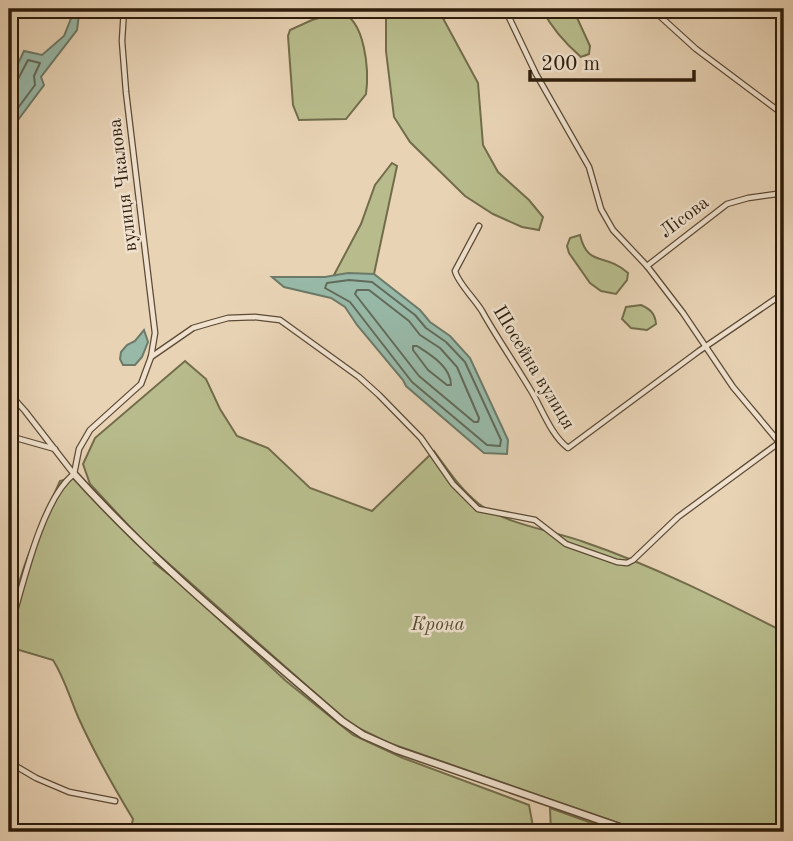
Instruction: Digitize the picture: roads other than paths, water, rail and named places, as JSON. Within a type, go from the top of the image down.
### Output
[{"type":"street","name":"вулиця Чкалова","points":[[9,632],[32,553],[64,481],[74,474],[79,449],[90,430],[141,384],[151,357],[155,333],[154,311],[127,92],[122,41],[124,9]]},
{"type":"street","points":[[505,9],[536,74],[589,167],[595,192],[613,230],[647,266],[733,387],[781,441],[784,448]]},
{"type":"street","points":[[652,9],[695,49],[784,115]]},
{"type":"street","name":"Лісова","points":[[647,266],[727,204],[748,198],[784,194]]},
{"type":"street","name":"Шосейна вулиця","points":[[479,226],[455,271],[456,277],[474,298],[558,439],[568,448],[784,293]]},
{"type":"street","points":[[151,357],[193,328],[210,323],[228,318],[280,320],[359,377],[421,438],[453,484],[478,509],[535,520],[566,544],[627,563],[678,517],[781,441]]},
{"type":"street","points":[[9,393],[74,474],[119,524],[342,721],[363,735],[397,750],[634,832]]},
{"type":"street","points":[[9,436],[55,449]]},
{"type":"street","points":[[9,762],[36,778],[69,792],[115,802]]},
{"type":"water","points":[[74,11],[79,15],[77,30],[41,77],[44,85],[9,132],[9,83],[24,51],[42,55],[64,36]]},
{"type":"water","points":[[348,273],[374,274],[450,336],[470,358],[508,440],[507,454],[484,453],[406,386],[345,307],[331,298],[284,287],[272,277],[325,277]]},
{"type":"water","points":[[144,330],[148,342],[142,357],[135,365],[123,365],[121,352]]},
{"type":"park label","name":"Крона","points":[[438,625]]}]
